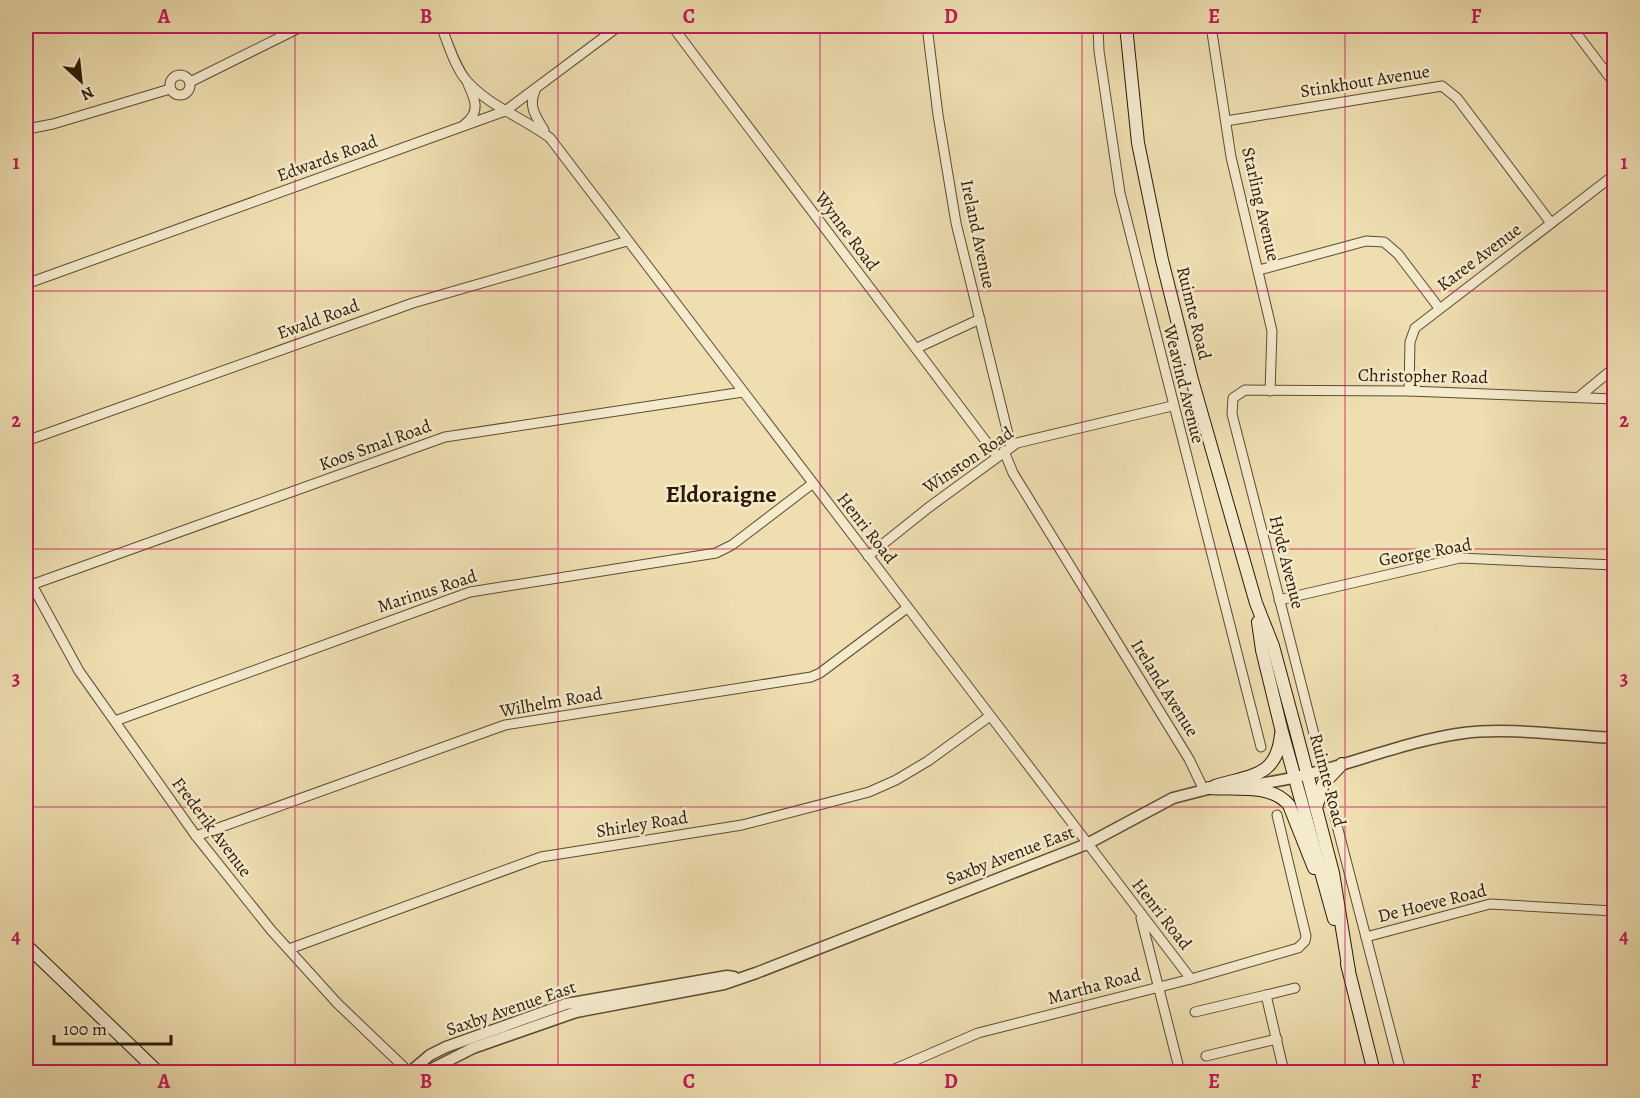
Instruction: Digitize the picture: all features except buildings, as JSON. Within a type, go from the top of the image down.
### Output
[{"type":"main road","name":"Ruimte Road","points":[[1126,26],[1138,143],[1162,260],[1192,380],[1256,603],[1273,646],[1321,875],[1349,971],[1374,1072]]},
{"type":"main road","name":"Ruimte Road","points":[[1256,603],[1262,650],[1281,728],[1318,819],[1333,873],[1349,971]]},
{"type":"main road","points":[[1206,788],[1256,776],[1267,768],[1276,754],[1281,728]]},
{"type":"main road","points":[[1318,819],[1317,801],[1322,786],[1342,764]]},
{"type":"main road","points":[[1206,788],[1268,791],[1283,799],[1292,811],[1308,856],[1321,875]]},
{"type":"main road","points":[[26,945],[158,1072]]},
{"type":"street","points":[[190,82],[185,76],[178,75],[170,82],[170,89],[177,95],[184,94],[190,82],[303,26]]},
{"type":"street","points":[[441,26],[455,62],[467,80],[476,108],[473,118],[461,127]]},
{"type":"street","name":"Edwards Road","points":[[26,284],[505,111],[619,26]]},
{"type":"street","name":"Wynne Road","points":[[672,26],[917,348],[1004,451]]},
{"type":"street","name":"Ireland Avenue","points":[[928,26],[938,115],[956,223],[980,319],[1004,451],[1013,473],[1206,788]]},
{"type":"street","name":"Weavind Avenue","points":[[1098,26],[1100,63],[1120,193],[1172,406],[1261,747]]},
{"type":"street","name":"Starling Avenue","points":[[1211,26],[1239,194],[1272,331],[1270,391]]},
{"type":"street","points":[[1570,26],[1614,83]]},
{"type":"street","name":"Henri Road","points":[[467,80],[505,111],[550,138],[1191,979]]},
{"type":"street","name":"Stinkhout Avenue","points":[[1226,121],[1442,86],[1457,98],[1551,224]]},
{"type":"street","points":[[26,130],[54,124],[170,89]]},
{"type":"street","points":[[536,89],[532,99],[532,110],[550,138]]},
{"type":"street","name":"Karee Avenue","points":[[1409,391],[1411,334],[1439,308],[1614,175]]},
{"type":"street","name":"Ewald Road","points":[[26,441],[413,303],[627,241]]},
{"type":"street","points":[[1259,270],[1366,241],[1384,242],[1398,254],[1439,308]]},
{"type":"street","points":[[917,348],[980,319]]},
{"type":"street","points":[[1581,396],[1614,368]]},
{"type":"street","name":"Christopher Road","points":[[1233,398],[1245,390],[1409,391],[1614,399]]},
{"type":"street","name":"Koos Smal Road","points":[[31,585],[445,437],[743,392]]},
{"type":"street","name":"Hyde Avenue","points":[[1233,398],[1232,414],[1314,734]]},
{"type":"street","name":"Winston Road","points":[[868,556],[1004,451],[1028,440],[1172,406]]},
{"type":"street","name":"Marinus Road","points":[[115,721],[470,592],[716,553],[732,545],[812,484]]},
{"type":"street","name":"George Road","points":[[1279,600],[1460,558],[1614,566]]},
{"type":"street","name":"Frederik Avenue","points":[[26,574],[79,671],[196,836],[289,949],[337,1003],[410,1072]]},
{"type":"street","name":"Wilhelm Road","points":[[196,836],[505,725],[811,677],[907,608]]},
{"type":"street","name":"Shirley Road","points":[[289,949],[541,857],[742,825],[868,792],[928,761],[990,717]]},
{"type":"street","name":"Saxby Avenue East","points":[[426,1072],[473,1048],[576,1011],[724,984],[1087,844],[1156,805],[1206,788],[1301,776],[1463,733],[1614,738]]},
{"type":"street","points":[[1334,814],[1401,1072]]},
{"type":"street","name":"Martha Road","points":[[888,1072],[978,1034],[1191,979],[1292,951],[1303,945],[1306,936],[1277,815]]},
{"type":"street","name":"De Hoeve Road","points":[[1366,937],[1490,904],[1614,911]]},
{"type":"street","points":[[1140,913],[1180,1072]]},
{"type":"street","name":"Saxby Avenue East","points":[[410,1072],[446,1047],[566,1004],[719,977],[737,978]]},
{"type":"street","points":[[1195,1012],[1295,988]]},
{"type":"street","points":[[1266,995],[1284,1072]]},
{"type":"street","points":[[1206,1056],[1277,1040]]},
{"type":"street","points":[[1496,1072],[1522,1072]]},
{"type":"district","name":"Eldoraigne","points":[[721,494]]}]
